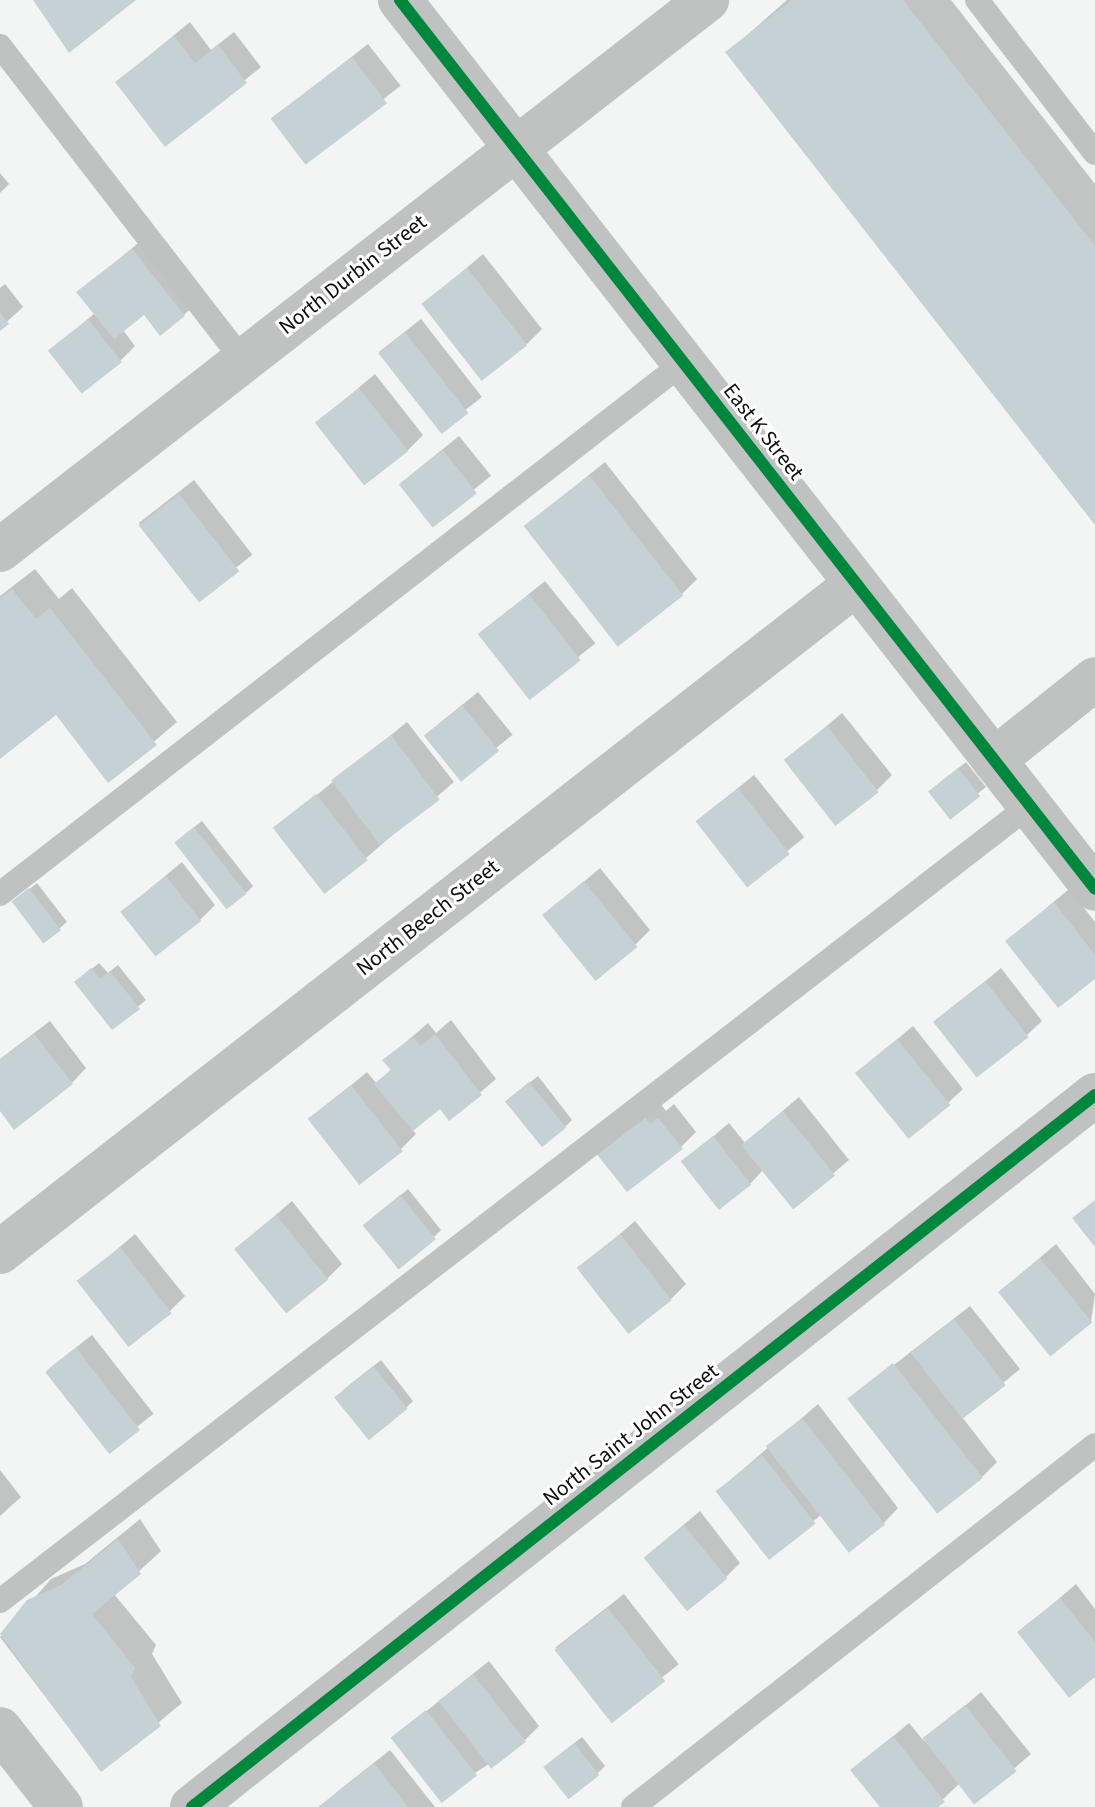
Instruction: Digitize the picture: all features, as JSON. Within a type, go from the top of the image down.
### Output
[{"type":"street","name":"East K Street","points":[[400,0],[1095,889]]},
{"type":"street","name":"North Durbin Street","points":[[0,550],[707,0]]},
{"type":"street","name":"North Beech Street","points":[[0,1252],[856,584]]},
{"type":"street","points":[[994,760],[1095,679]]},
{"type":"street","name":"North Saint John Street","points":[[192,1807],[1095,1095]]},
{"type":"street","points":[[0,1729],[61,1807]]},
{"type":"lane","points":[[977,0],[1095,153]]},
{"type":"lane","points":[[0,46],[243,360]]},
{"type":"lane","points":[[0,894],[683,363]]},
{"type":"lane","points":[[0,1601],[1029,806]]},
{"type":"lane","points":[[633,1807],[1095,1445]]},
{"type":"building","points":[[33,0],[136,0],[69,53]]},
{"type":"building","points":[[792,0],[903,0],[1095,246],[1095,525],[725,52]]},
{"type":"building","points":[[174,36],[195,63],[218,45],[247,83],[165,147],[115,82]]},
{"type":"building","points":[[352,57],[387,103],[305,165],[271,118]]},
{"type":"building","points":[[132,249],[185,316],[160,336],[144,315],[114,339],[76,292]]},
{"type":"building","points":[[467,268],[527,345],[482,381],[421,304]]},
{"type":"building","points":[[0,312],[9,324],[0,331]]},
{"type":"building","points":[[88,319],[122,362],[82,394],[48,350]]},
{"type":"building","points":[[405,332],[468,413],[442,434],[378,353]]},
{"type":"building","points":[[359,388],[408,451],[364,486],[315,422]]},
{"type":"building","points":[[443,450],[477,493],[433,528],[399,484]]},
{"type":"building","points":[[589,475],[683,596],[618,647],[524,526]]},
{"type":"building","points":[[179,494],[239,571],[199,603],[139,525]]},
{"type":"building","points":[[12,589],[36,619],[50,608],[157,745],[108,783],[56,715],[0,759],[0,598]]},
{"type":"building","points":[[529,594],[581,660],[529,700],[478,634]]},
{"type":"building","points":[[462,705],[499,751],[461,782],[424,736]]},
{"type":"building","points":[[827,726],[879,792],[835,826],[784,760]]},
{"type":"building","points":[[391,735],[440,800],[380,845],[331,780]]},
{"type":"building","points":[[958,768],[980,796],[950,820],[928,791]]},
{"type":"building","points":[[738,788],[790,854],[747,887],[695,821]]},
{"type":"building","points":[[316,794],[368,860],[324,894],[273,828]]},
{"type":"building","points":[[194,827],[246,894],[227,909],[174,842]]},
{"type":"building","points":[[166,876],[201,921],[155,957],[120,912]]},
{"type":"building","points":[[584,881],[637,947],[596,981],[542,915]]},
{"type":"building","points":[[29,888],[61,930],[43,944],[11,901]]},
{"type":"building","points":[[1054,902],[1095,955],[1095,979],[1058,1008],[1005,941]]},
{"type":"building","points":[[91,968],[100,979],[110,971],[140,1009],[112,1030],[74,982]]},
{"type":"building","points":[[985,981],[1029,1037],[977,1078],[933,1022]]},
{"type":"building","points":[[34,1034],[73,1084],[14,1130],[0,1111],[0,1060]]},
{"type":"building","points":[[435,1034],[482,1095],[449,1121],[440,1109],[413,1131],[374,1084],[391,1070],[382,1060],[413,1037],[420,1046]]},
{"type":"building","points":[[897,1039],[950,1105],[909,1139],[855,1073]]},
{"type":"building","points":[[529,1082],[566,1128],[542,1147],[505,1102]]},
{"type":"building","points":[[351,1085],[403,1151],[359,1185],[308,1119]]},
{"type":"building","points":[[783,1111],[835,1176],[793,1209],[741,1145]]},
{"type":"building","points":[[642,1113],[650,1124],[658,1118],[683,1149],[627,1192],[594,1151]]},
{"type":"building","points":[[713,1136],[751,1185],[719,1210],[681,1161]]},
{"type":"building","points":[[400,1195],[436,1239],[399,1270],[363,1225]]},
{"type":"building","points":[[1095,1200],[1095,1247],[1072,1218]]},
{"type":"building","points":[[276,1215],[328,1280],[286,1313],[234,1249]]},
{"type":"building","points":[[620,1234],[672,1300],[628,1334],[577,1268]]},
{"type":"building","points":[[120,1247],[172,1313],[128,1347],[77,1281]]},
{"type":"building","points":[[1040,1258],[1092,1323],[1050,1356],[998,1292]]},
{"type":"building","points":[[954,1319],[1006,1385],[962,1419],[911,1353]]},
{"type":"building","points":[[76,1348],[140,1430],[109,1454],[45,1372]]},
{"type":"building","points":[[893,1363],[983,1478],[937,1514],[847,1399]]},
{"type":"building","points":[[373,1366],[408,1409],[369,1440],[334,1397]]},
{"type":"building","points":[[802,1418],[885,1524],[849,1553],[766,1446]]},
{"type":"building","points":[[762,1455],[816,1524],[769,1560],[716,1491]]},
{"type":"building","points":[[684,1525],[727,1579],[687,1611],[644,1558]]},
{"type":"building","points":[[118,1539],[141,1574],[92,1614],[135,1668],[131,1677],[161,1726],[101,1772],[0,1634],[27,1600],[61,1585]]},
{"type":"building","points":[[1060,1598],[1095,1642],[1095,1677],[1069,1698],[1017,1632]]},
{"type":"building","points":[[608,1608],[665,1681],[612,1723],[554,1650]]},
{"type":"building","points":[[473,1674],[526,1742],[491,1769],[438,1701]]},
{"type":"building","points":[[965,1705],[1017,1771],[974,1804],[922,1738]]},
{"type":"building","points":[[426,1710],[477,1775],[442,1803],[391,1738]]},
{"type":"building","points":[[893,1736],[945,1802],[938,1807],[880,1807],[850,1770]]},
{"type":"building","points":[[574,1743],[599,1775],[569,1799],[543,1767]]},
{"type":"building","points":[[374,1763],[408,1807],[318,1807]]},
{"type":"cycle path","points":[[400,0],[1095,889]]},
{"type":"cycle path","points":[[192,1807],[1095,1095]]}]
